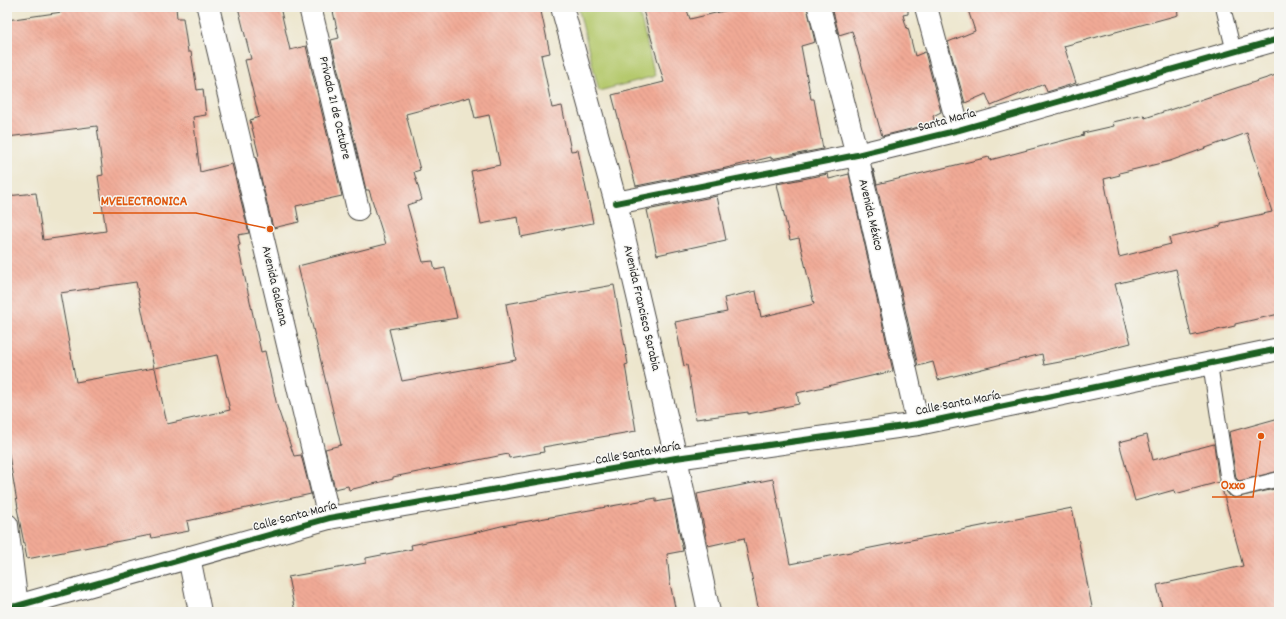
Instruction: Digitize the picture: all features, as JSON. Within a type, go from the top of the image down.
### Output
[{"type":"street","name":"Avenida Galeana","points":[[208,7],[329,518]]},
{"type":"street","name":"Privada 21 de Octubre","points":[[310,7],[358,209]]},
{"type":"street","name":"Avenida Francisco Sarabia","points":[[562,7],[616,203],[676,458],[709,612]]},
{"type":"street","name":"Avenida México","points":[[819,7],[857,155],[918,424]]},
{"type":"street","points":[[926,7],[958,130]]},
{"type":"street","name":"Santa María","points":[[616,203],[857,155],[958,130],[1279,39]]},
{"type":"street","name":"Calle Santa María","points":[[12,607],[329,518],[676,458],[918,424],[1279,349]]},
{"type":"street","points":[[7,525],[12,607]]},
{"type":"street","points":[[190,557],[200,612]]},
{"type":"lane","points":[[1223,7],[1234,52]]},
{"type":"lane","points":[[1210,364],[1228,482],[1236,490],[1279,478]]},
{"type":"green space","points":[[578,7],[638,7],[655,76],[599,91]]},
{"type":"building","points":[[62,7],[176,7],[177,18],[183,18],[188,52],[191,52],[197,90],[203,89],[206,115],[193,117],[200,172],[232,164],[249,233],[238,235],[240,245],[238,246],[261,352],[265,351],[277,406],[294,456],[301,455],[311,494],[187,521],[189,531],[152,538],[151,535],[27,559],[7,443],[7,196],[36,193],[43,240],[106,231],[98,176],[103,175],[97,126],[7,137],[7,96],[11,95],[7,64],[7,20],[62,12]],"holes":[[[136,282],[154,368],[76,382],[60,293]],[[217,355],[230,410],[167,424],[155,368]]]},
{"type":"building","points":[[238,7],[280,7],[290,50],[306,46],[342,196],[296,206],[299,222],[273,228],[256,157],[259,156],[250,120],[259,117],[245,60],[251,59]]},
{"type":"building","points":[[332,7],[540,7],[550,53],[541,55],[552,108],[562,106],[571,151],[578,150],[593,223],[521,237],[518,217],[481,224],[471,171],[500,165],[489,115],[475,118],[470,97],[406,114],[420,170],[414,172],[422,200],[407,205],[423,262],[433,261],[435,270],[445,268],[457,318],[389,329],[402,381],[516,360],[506,304],[614,285],[628,364],[625,365],[636,431],[543,447],[544,452],[509,458],[508,454],[393,477],[393,479],[349,490],[348,486],[335,489],[325,449],[341,445],[298,266],[386,244],[369,190],[366,190],[331,40],[339,38]]},
{"type":"building","points":[[642,7],[686,7],[690,19],[741,7],[807,7],[815,42],[801,46],[811,99],[814,99],[823,149],[771,159],[771,157],[726,168],[636,186],[612,95],[664,82]]},
{"type":"building","points":[[832,7],[908,7],[908,14],[903,15],[915,56],[925,52],[941,112],[933,116],[935,123],[882,136],[852,31],[839,35]]},
{"type":"building","points":[[967,7],[1177,7],[1178,15],[1064,46],[1076,83],[1047,92],[1044,84],[991,106],[986,94],[965,103],[948,42],[975,31]]},
{"type":"building","points":[[1279,74],[1279,314],[1191,336],[1176,269],[1115,284],[1131,343],[1076,357],[1076,359],[1044,365],[1042,354],[938,380],[933,362],[918,366],[873,169],[877,184],[989,157],[990,160],[1084,135],[1083,133],[1114,126],[1113,122],[1144,115],[1145,118]],"holes":[[[1247,133],[1272,212],[1221,223],[1221,226],[1169,238],[1171,244],[1119,257],[1104,179],[1120,175],[1119,173],[1170,161]]]},
{"type":"building","points":[[828,174],[829,179],[849,174],[893,371],[797,393],[799,404],[748,414],[748,412],[696,419],[687,365],[684,366],[675,322],[727,312],[724,298],[756,291],[761,317],[814,304],[799,238],[790,240],[777,184]]},
{"type":"building","points":[[717,196],[726,240],[657,255],[647,210]]},
{"type":"building","points":[[1279,418],[1279,471],[1239,481],[1236,478],[1229,432]]},
{"type":"building","points":[[1147,435],[1153,460],[1214,444],[1219,482],[1175,494],[1174,490],[1135,501],[1119,442]]},
{"type":"building","points":[[773,479],[790,564],[1072,508],[1093,612],[759,612],[744,538],[708,546],[697,494]]},
{"type":"building","points":[[1221,485],[1230,496],[1234,498],[1279,488],[1279,612],[1163,612],[1157,585],[1243,566]]},
{"type":"building","points":[[656,498],[656,502],[672,499],[683,551],[667,554],[670,583],[676,612],[295,612],[288,577],[366,563],[366,558],[412,549],[411,545],[501,526]]},
{"type":"cycle path","points":[[616,203],[857,155],[959,130],[1279,39]]},
{"type":"cycle path","points":[[7,607],[17,606],[329,518],[676,458],[918,424],[1279,349]]},
{"type":"place","name":"MVELECTRONICA","points":[[270,229]]},
{"type":"place","name":"Oxxo","points":[[1261,436]]}]
